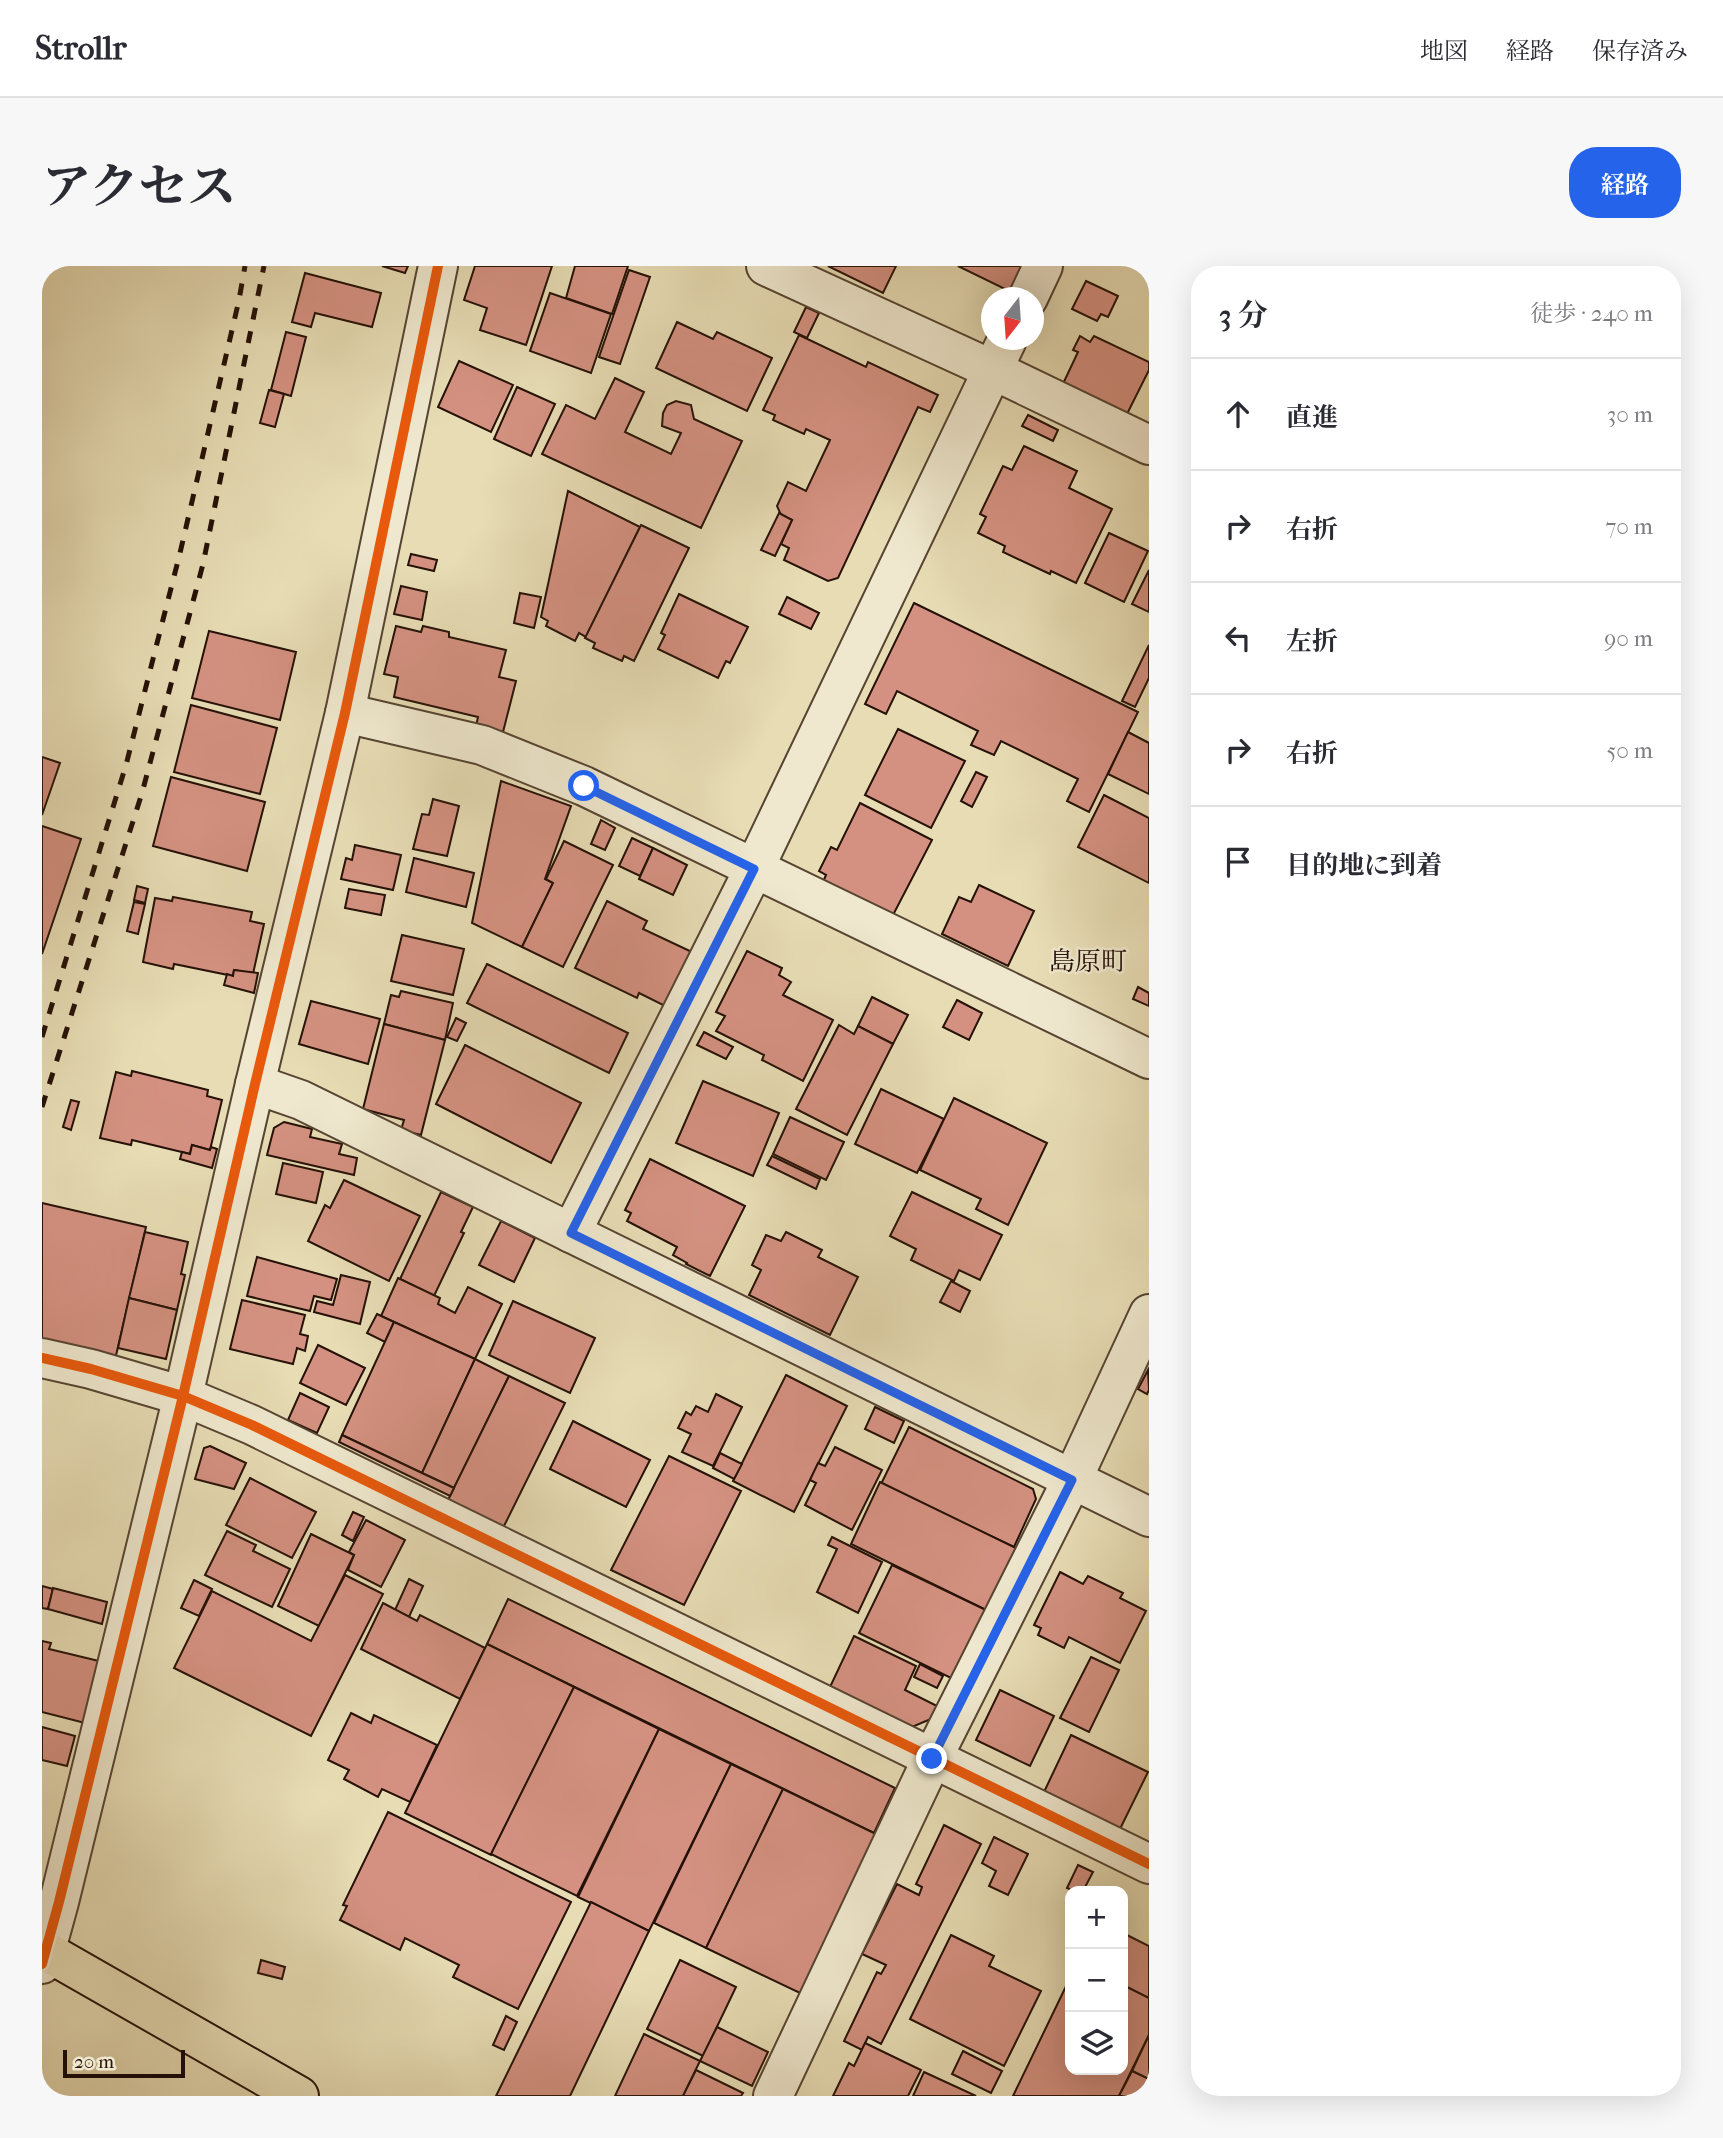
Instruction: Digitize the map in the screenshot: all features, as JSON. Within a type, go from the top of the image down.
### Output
[{"type":"main road","points":[[43,1954],[299,2096]]},
{"type":"street","points":[[43,1954],[183,1396],[345,713],[438,266]]},
{"type":"street","points":[[766,266],[1000,355],[1149,445]]},
{"type":"street","points":[[1033,287],[1043,266]]},
{"type":"street","points":[[571,1233],[754,869],[1000,355]]},
{"type":"street","points":[[345,713],[482,746],[584,786],[1149,1059]]},
{"type":"street","points":[[256,1084],[301,1100],[1149,1517]]},
{"type":"street","points":[[773,2096],[932,1759],[1072,1480],[1149,1314]]},
{"type":"street","points":[[42,1358],[183,1396],[252,1425],[1149,1864]]},
{"type":"building","points":[[382,266],[408,266],[405,273]]},
{"type":"building","points":[[475,266],[552,266],[526,345],[480,330],[487,308],[464,300]]},
{"type":"building","points":[[575,266],[628,266],[612,314],[566,298]]},
{"type":"building","points":[[828,266],[896,266],[883,293]]},
{"type":"building","points":[[958,266],[1023,266],[1013,287],[1001,287]]},
{"type":"building","points":[[629,270],[650,277],[620,364],[599,357]]},
{"type":"building","points":[[305,273],[381,293],[372,327],[315,313],[311,327],[292,322]]},
{"type":"building","points":[[1086,281],[1118,296],[1108,317],[1101,314],[1097,321],[1072,309]]},
{"type":"building","points":[[550,293],[611,314],[591,373],[530,351]]},
{"type":"building","points":[[806,307],[819,313],[807,338],[794,332]]},
{"type":"building","points":[[677,322],[713,339],[717,332],[772,358],[747,411],[656,368]]},
{"type":"building","points":[[286,332],[306,337],[291,396],[271,390]]},
{"type":"building","points":[[799,335],[866,367],[868,362],[938,395],[930,412],[918,407],[838,578],[828,581],[784,560],[789,548],[781,544],[792,520],[781,515],[777,506],[788,482],[806,491],[830,440],[806,429],[804,434],[773,420],[775,415],[763,410]]},
{"type":"building","points":[[1080,336],[1090,342],[1094,336],[1149,362],[1149,370],[1127,414],[1061,388],[1078,352],[1073,350]]},
{"type":"building","points":[[459,361],[513,385],[491,432],[438,407]]},
{"type":"building","points":[[615,378],[644,392],[625,432],[671,454],[681,433],[662,426],[663,413],[667,405],[676,401],[691,405],[694,419],[742,441],[701,528],[542,454],[566,405],[595,419]]},
{"type":"building","points":[[517,387],[555,404],[531,456],[494,439]]},
{"type":"building","points":[[269,390],[284,394],[275,427],[260,423]]},
{"type":"building","points":[[1028,415],[1058,430],[1053,441],[1022,426]]},
{"type":"building","points":[[1024,446],[1077,471],[1069,488],[1112,509],[1076,583],[1003,552],[1005,546],[978,533],[986,517],[980,514],[1003,466],[1012,470]]},
{"type":"building","points":[[568,491],[640,527],[586,637],[579,633],[575,641],[546,626],[548,621],[541,617]]},
{"type":"building","points":[[779,513],[792,520],[775,556],[761,550]]},
{"type":"building","points":[[641,525],[689,548],[634,661],[624,656],[622,661],[593,648],[595,643],[585,638]]},
{"type":"building","points":[[1109,533],[1148,551],[1124,602],[1085,583]]},
{"type":"building","points":[[411,554],[437,560],[434,571],[408,565]]},
{"type":"building","points":[[1149,570],[1149,612],[1132,604]]},
{"type":"building","points":[[401,586],[427,592],[422,620],[394,614]]},
{"type":"building","points":[[520,593],[541,597],[534,628],[514,623]]},
{"type":"building","points":[[679,594],[748,627],[730,663],[726,661],[718,678],[658,649],[665,635],[661,633]]},
{"type":"building","points":[[787,597],[819,613],[811,629],[779,614]]},
{"type":"building","points":[[914,603],[1138,712],[1089,812],[1067,801],[1078,779],[1001,741],[994,755],[971,745],[978,731],[897,691],[886,714],[865,704]]},
{"type":"building","points":[[396,626],[421,632],[423,626],[449,632],[449,637],[506,650],[499,677],[516,681],[503,732],[476,726],[478,717],[394,697],[398,677],[384,674]]},
{"type":"building","points":[[209,631],[296,652],[280,720],[192,698]]},
{"type":"building","points":[[1149,645],[1149,678],[1135,707],[1122,701]]},
{"type":"building","points":[[191,705],[277,728],[260,794],[174,772]]},
{"type":"building","points":[[898,729],[965,761],[931,828],[865,795]]},
{"type":"building","points":[[1128,732],[1149,743],[1149,794],[1108,774]]},
{"type":"building","points":[[42,757],[60,763],[42,815]]},
{"type":"building","points":[[976,772],[987,777],[972,807],[961,801]]},
{"type":"building","points":[[171,777],[265,802],[247,871],[153,846]]},
{"type":"building","points":[[501,781],[571,806],[545,879],[553,883],[522,947],[472,923]]},
{"type":"building","points":[[1104,795],[1149,818],[1149,883],[1078,847]]},
{"type":"building","points":[[433,799],[459,806],[447,856],[413,849],[422,814],[429,815]]},
{"type":"building","points":[[860,803],[932,840],[892,917],[823,882],[826,875],[819,871],[831,847],[837,850]]},
{"type":"building","points":[[601,820],[615,828],[605,850],[591,844]]},
{"type":"building","points":[[42,826],[81,839],[42,954]]},
{"type":"building","points":[[632,838],[653,848],[640,876],[619,866]]},
{"type":"building","points":[[564,841],[613,865],[563,967],[522,947],[553,883],[546,879]]},
{"type":"building","points":[[355,845],[401,855],[393,890],[341,879],[346,858],[352,860]]},
{"type":"building","points":[[653,848],[687,865],[673,895],[639,879]]},
{"type":"building","points":[[414,858],[474,873],[466,907],[406,892]]},
{"type":"building","points":[[979,885],[1034,911],[1008,966],[942,934],[959,897],[971,902]]},
{"type":"building","points":[[137,886],[148,889],[145,903],[134,900]]},
{"type":"building","points":[[349,889],[385,895],[381,915],[345,908]]},
{"type":"building","points":[[173,897],[252,912],[250,921],[264,924],[253,974],[234,970],[233,976],[174,964],[173,969],[143,962],[155,898],[172,901]]},
{"type":"building","points":[[607,901],[647,921],[643,929],[692,952],[665,1006],[639,993],[637,998],[575,968]]},
{"type":"building","points":[[134,902],[145,904],[138,934],[127,931]]},
{"type":"building","points":[[402,935],[464,949],[453,995],[391,981]]},
{"type":"building","points":[[747,951],[782,968],[779,975],[791,982],[783,995],[833,1020],[803,1081],[762,1060],[764,1055],[716,1031],[725,1016],[716,1012]]},
{"type":"building","points":[[487,964],[628,1033],[609,1073],[467,1003]]},
{"type":"building","points":[[234,970],[258,973],[254,993],[224,985],[227,974],[233,976]]},
{"type":"building","points":[[1138,987],[1149,993],[1149,1006],[1133,999]]},
{"type":"building","points":[[401,991],[453,1003],[445,1040],[384,1024],[391,995],[399,997]]},
{"type":"building","points":[[872,997],[908,1015],[893,1044],[858,1026]]},
{"type":"building","points":[[957,1000],[982,1013],[969,1040],[943,1027]]},
{"type":"building","points":[[311,1001],[380,1019],[368,1064],[299,1044]]},
{"type":"building","points":[[456,1018],[466,1023],[457,1041],[447,1037]]},
{"type":"building","points":[[384,1024],[445,1040],[421,1135],[401,1130],[404,1120],[363,1109]]},
{"type":"building","points":[[839,1025],[854,1034],[858,1026],[893,1044],[847,1135],[796,1109]]},
{"type":"building","points":[[704,1032],[733,1047],[726,1059],[697,1045]]},
{"type":"building","points":[[465,1045],[581,1103],[551,1163],[436,1104]]},
{"type":"building","points":[[132,1071],[208,1090],[207,1096],[222,1100],[210,1150],[192,1145],[190,1154],[132,1140],[131,1145],[100,1138],[116,1072],[131,1076]]},
{"type":"building","points":[[703,1081],[779,1113],[753,1176],[676,1143]]},
{"type":"building","points":[[881,1089],[944,1119],[917,1173],[855,1144]]},
{"type":"building","points":[[954,1098],[1047,1143],[1008,1225],[976,1209],[981,1199],[920,1170]]},
{"type":"building","points":[[71,1100],[79,1102],[71,1130],[63,1127]]},
{"type":"building","points":[[790,1117],[844,1142],[826,1180],[773,1154]]},
{"type":"building","points":[[284,1122],[312,1129],[310,1137],[342,1144],[339,1154],[357,1158],[354,1175],[267,1155],[274,1128]]},
{"type":"building","points":[[192,1145],[217,1149],[212,1168],[180,1159],[182,1152],[190,1154]]},
{"type":"building","points":[[772,1156],[820,1179],[816,1189],[767,1165]]},
{"type":"building","points":[[650,1159],[745,1206],[710,1276],[673,1255],[677,1247],[627,1221],[631,1213],[625,1210]]},
{"type":"building","points":[[283,1163],[323,1172],[316,1203],[276,1194]]},
{"type":"building","points":[[344,1180],[420,1216],[389,1281],[308,1241],[325,1205],[330,1208]]},
{"type":"building","points":[[441,1192],[473,1207],[461,1232],[464,1233],[434,1296],[400,1279]]},
{"type":"building","points":[[912,1192],[1002,1235],[980,1280],[959,1270],[954,1281],[911,1260],[916,1249],[890,1236]]},
{"type":"building","points":[[42,1203],[146,1227],[114,1364],[42,1347]]},
{"type":"building","points":[[501,1221],[535,1238],[514,1282],[479,1265]]},
{"type":"building","points":[[145,1232],[188,1242],[181,1274],[185,1275],[177,1310],[129,1298]]},
{"type":"building","points":[[786,1232],[822,1250],[818,1257],[858,1277],[830,1335],[749,1295],[761,1270],[752,1265],[766,1235],[781,1241]]},
{"type":"building","points":[[257,1257],[337,1279],[331,1300],[314,1296],[310,1311],[247,1296]]},
{"type":"building","points":[[341,1275],[370,1282],[360,1324],[314,1312],[317,1301],[333,1305]]},
{"type":"building","points":[[398,1278],[440,1298],[438,1304],[455,1313],[468,1287],[502,1304],[475,1359],[381,1316]]},
{"type":"building","points":[[951,1281],[970,1291],[960,1312],[940,1302]]},
{"type":"building","points":[[129,1298],[177,1310],[166,1359],[118,1348]]},
{"type":"building","points":[[242,1300],[305,1315],[300,1334],[308,1336],[305,1351],[297,1348],[293,1364],[230,1349]]},
{"type":"building","points":[[513,1301],[595,1338],[570,1393],[489,1355]]},
{"type":"building","points":[[377,1314],[394,1322],[385,1342],[367,1333]]},
{"type":"building","points":[[394,1322],[475,1359],[422,1473],[342,1435]]},
{"type":"building","points":[[318,1345],[365,1368],[346,1405],[300,1383]]},
{"type":"building","points":[[475,1359],[509,1376],[454,1488],[422,1473]]},
{"type":"building","points":[[1148,1370],[1149,1390],[1147,1394],[1138,1389]]},
{"type":"building","points":[[786,1375],[847,1406],[794,1512],[733,1481]]},
{"type":"building","points":[[509,1376],[565,1403],[503,1528],[448,1500]]},
{"type":"building","points":[[300,1393],[329,1407],[317,1433],[288,1420]]},
{"type":"building","points":[[716,1394],[742,1407],[713,1466],[682,1452],[691,1434],[678,1428],[686,1412],[691,1415],[696,1406],[708,1412]]},
{"type":"building","points":[[875,1407],[904,1421],[894,1443],[865,1429]]},
{"type":"building","points":[[573,1421],[650,1460],[626,1507],[550,1469]]},
{"type":"building","points":[[909,1427],[1033,1489],[1036,1499],[1014,1547],[881,1484]]},
{"type":"building","points":[[342,1435],[454,1488],[450,1496],[339,1442]]},
{"type":"building","points":[[210,1446],[246,1463],[234,1489],[195,1479],[204,1448]]},
{"type":"building","points":[[835,1447],[882,1470],[852,1530],[805,1505],[816,1483],[810,1480],[818,1463],[825,1466]]},
{"type":"building","points":[[720,1453],[742,1464],[734,1479],[713,1468]]},
{"type":"building","points":[[669,1456],[741,1491],[684,1605],[611,1570]]},
{"type":"building","points":[[250,1478],[316,1512],[292,1558],[226,1525]]},
{"type":"building","points":[[880,1482],[1018,1549],[988,1611],[851,1544]]},
{"type":"building","points":[[353,1512],[364,1517],[353,1541],[342,1535]]},
{"type":"building","points":[[366,1520],[405,1540],[381,1587],[348,1570],[354,1555],[349,1552]]},
{"type":"building","points":[[227,1531],[256,1545],[253,1551],[290,1569],[272,1607],[205,1575]]},
{"type":"building","points":[[311,1534],[354,1555],[319,1626],[278,1606]]},
{"type":"building","points":[[832,1537],[882,1562],[858,1613],[817,1592],[837,1549],[828,1545]]},
{"type":"building","points":[[892,1565],[988,1611],[955,1680],[859,1633]]},
{"type":"building","points":[[1060,1572],[1083,1584],[1088,1576],[1123,1593],[1120,1598],[1146,1611],[1120,1663],[1069,1637],[1064,1648],[1038,1635],[1041,1628],[1034,1625]]},
{"type":"building","points":[[345,1575],[383,1594],[311,1736],[174,1668],[212,1591],[311,1641]]},
{"type":"building","points":[[409,1579],[423,1586],[409,1617],[395,1610]]},
{"type":"building","points":[[194,1580],[212,1589],[199,1616],[181,1608]]},
{"type":"building","points":[[42,1586],[53,1589],[48,1609],[42,1608]]},
{"type":"building","points":[[53,1588],[107,1602],[102,1624],[48,1609]]},
{"type":"building","points":[[508,1599],[895,1788],[874,1833],[487,1644]]},
{"type":"building","points":[[383,1603],[417,1621],[420,1615],[485,1648],[460,1699],[361,1649]]},
{"type":"building","points":[[854,1636],[916,1666],[905,1690],[937,1706],[931,1719],[912,1727],[830,1687]]},
{"type":"building","points":[[42,1641],[51,1643],[49,1649],[99,1661],[85,1723],[42,1712]]},
{"type":"building","points":[[487,1644],[574,1687],[491,1855],[405,1813]]},
{"type":"building","points":[[1091,1657],[1119,1670],[1089,1732],[1060,1718]]},
{"type":"building","points":[[920,1664],[943,1676],[937,1688],[914,1677]]},
{"type":"building","points":[[574,1687],[659,1729],[577,1896],[491,1854]]},
{"type":"building","points":[[1000,1690],[1054,1716],[1030,1766],[976,1740]]},
{"type":"building","points":[[351,1713],[371,1723],[374,1715],[437,1745],[410,1802],[382,1789],[378,1797],[344,1779],[349,1770],[328,1760]]},
{"type":"building","points":[[42,1727],[75,1736],[67,1766],[42,1760]]},
{"type":"building","points":[[659,1729],[731,1764],[649,1931],[578,1897]]},
{"type":"building","points":[[1071,1735],[1148,1772],[1118,1833],[1044,1792]]},
{"type":"building","points":[[731,1764],[783,1789],[706,1948],[654,1923]]},
{"type":"building","points":[[783,1789],[878,1835],[802,1994],[706,1948]]},
{"type":"building","points":[[388,1812],[571,1902],[518,2009],[453,1977],[459,1965],[405,1938],[400,1950],[340,1920],[347,1906],[343,1905]]},
{"type":"building","points":[[944,1825],[981,1844],[881,2044],[868,2037],[862,2050],[844,2041],[877,1972],[881,1974],[886,1965],[862,1954],[897,1884],[919,1895],[922,1887],[916,1884]]},
{"type":"building","points":[[994,1837],[1028,1854],[1008,1895],[989,1886],[996,1871],[982,1863]]},
{"type":"building","points":[[1078,1865],[1093,1872],[1086,1886],[1068,1886]]},
{"type":"building","points":[[591,1902],[649,1931],[570,2096],[496,2096]]},
{"type":"building","points":[[951,1935],[994,1956],[989,1966],[1041,1991],[1004,2066],[910,2019]]},
{"type":"building","points":[[1128,1936],[1149,1946],[1149,1998],[1128,1988]]},
{"type":"building","points":[[261,1960],[285,1967],[282,1979],[258,1973]]},
{"type":"building","points":[[680,1960],[736,1987],[703,2056],[647,2029]]},
{"type":"building","points":[[1065,1988],[1065,2075],[1128,2075],[1128,1988],[1149,1998],[1149,2035],[1119,2096],[1013,2096]]},
{"type":"building","points":[[506,2016],[517,2022],[504,2050],[493,2045]]},
{"type":"building","points":[[717,2027],[768,2052],[752,2086],[700,2061]]},
{"type":"building","points":[[644,2034],[700,2061],[683,2096],[615,2096]]},
{"type":"building","points":[[1149,2035],[1149,2079],[1132,2071]]},
{"type":"building","points":[[865,2043],[921,2070],[908,2096],[833,2096],[849,2063],[854,2066]]},
{"type":"building","points":[[963,2051],[1002,2071],[991,2093],[952,2074]]},
{"type":"building","points":[[696,2070],[743,2093],[741,2096],[683,2096]]},
{"type":"building","points":[[1132,2071],[1149,2079],[1149,2096],[1119,2096]]},
{"type":"building","points":[[924,2072],[976,2096],[913,2096]]},
{"type":"railway","points":[[42,1037],[126,765],[180,553],[245,266]]},
{"type":"railway","points":[[42,1107],[142,793],[203,564],[264,266]]},
{"type":"cycle path","points":[[42,1964],[183,1396],[345,713],[438,266]]},
{"type":"cycle path","points":[[42,1358],[91,1369],[183,1396],[252,1425],[1149,1864]]},
{"type":"district","name":"島原町","points":[[1088,961]]},
{"type":"route","points":[[584,786],[754,869],[571,1233],[1072,1480],[932,1759]]}]
